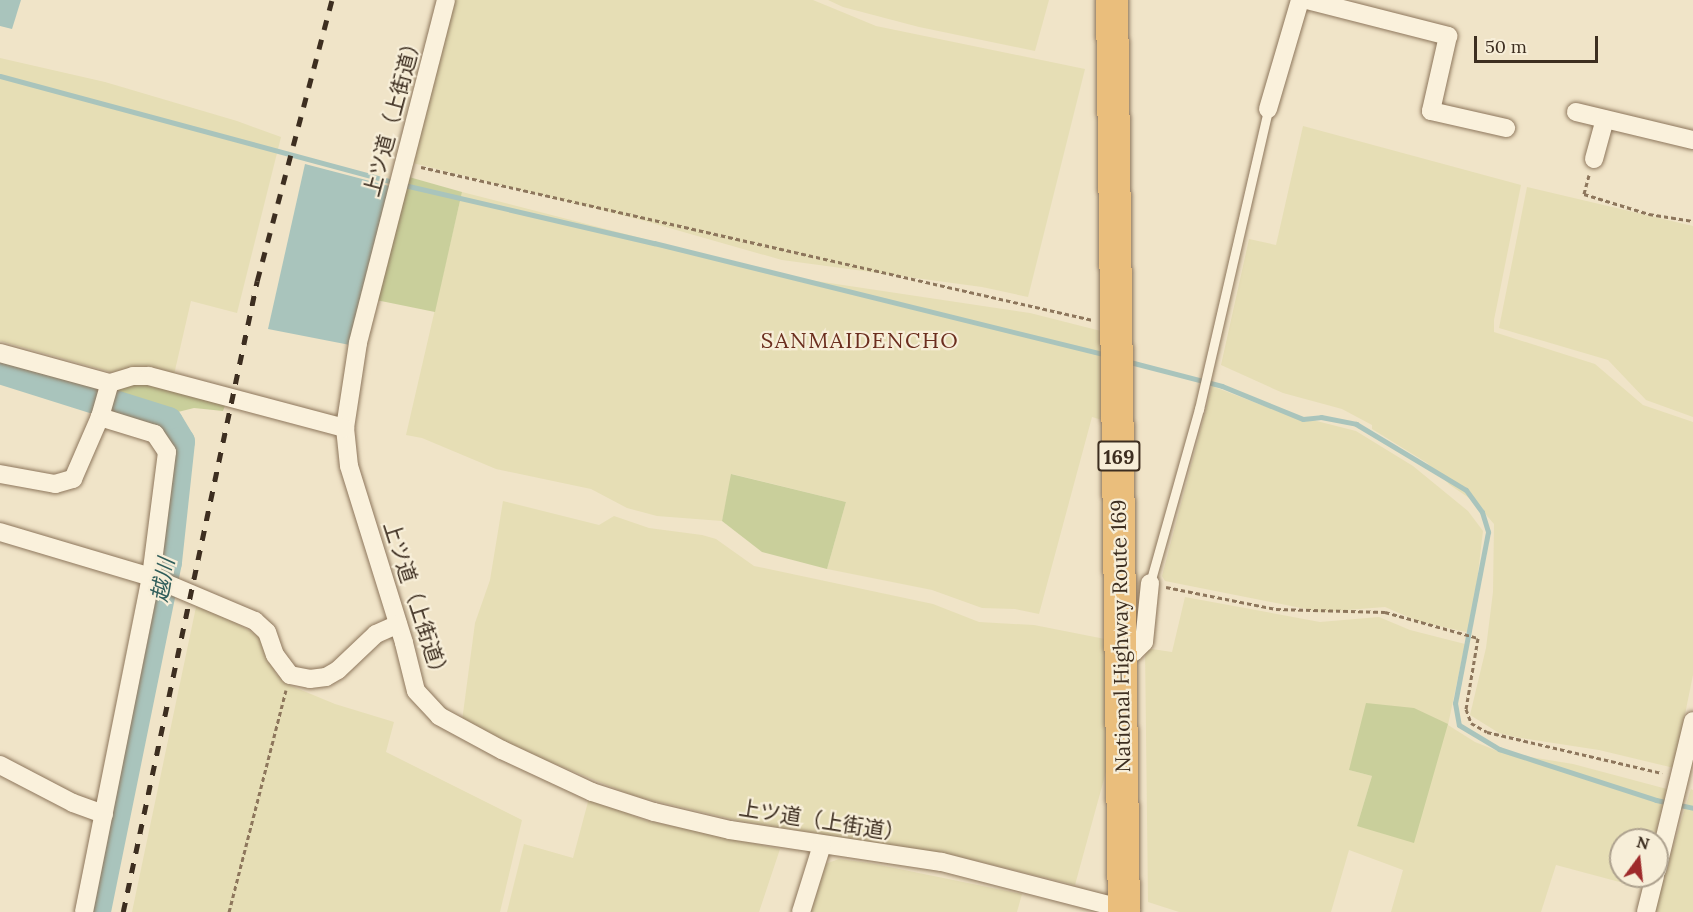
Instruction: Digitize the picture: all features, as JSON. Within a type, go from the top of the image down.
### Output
[{"type":"highway","name":"National Highway Route 169","points":[[1112,0],[1118,325],[1120,652],[1127,911]]},
{"type":"street","name":"上ツ道（上街道）","points":[[446,0],[358,343],[345,428],[349,466],[398,624],[416,692],[439,716],[502,750],[592,792],[654,812],[730,830],[942,862],[1077,905],[1127,911]]},
{"type":"street","points":[[1268,109],[1300,0]]},
{"type":"street","points":[[1307,0],[1448,36],[1431,111],[1506,128]]},
{"type":"street","points":[[1576,112],[1693,140]]},
{"type":"street","points":[[1594,159],[1605,119]]},
{"type":"street","points":[[0,353],[110,383],[133,376],[149,376],[345,428]]},
{"type":"street","points":[[0,474],[55,484],[73,479],[100,417],[110,383]]},
{"type":"street","points":[[84,912],[151,577],[167,452],[155,434],[100,417]]},
{"type":"street","points":[[0,531],[151,577],[255,621],[267,632],[275,655],[290,675],[310,679],[326,677],[338,670],[376,634],[398,624]]},
{"type":"street","points":[[1120,652],[1134,652],[1144,642],[1150,583]]},
{"type":"street","points":[[1668,828],[1693,721]]},
{"type":"street","points":[[0,765],[73,803],[104,814]]},
{"type":"street","points":[[801,912],[822,845]]},
{"type":"street","points":[[1646,912],[1652,888]]},
{"type":"lane","points":[[1150,583],[1199,409],[1268,109]]},
{"type":"path","points":[[403,163],[1118,325]]},
{"type":"path","points":[[1584,194],[1649,214],[1693,221]]},
{"type":"path","points":[[1150,583],[1276,609],[1385,612],[1478,638],[1466,709],[1470,723],[1487,732],[1681,777]]},
{"type":"path","points":[[229,912],[290,675]]},
{"type":"shaded area","points":[[455,0],[813,0],[876,26],[1085,69],[1028,297],[982,287],[782,260],[645,221],[413,163]]},
{"type":"shaded area","points":[[828,0],[1049,0],[1035,51],[919,27],[843,7]]},
{"type":"shaded area","points":[[0,58],[105,82],[237,121],[281,137],[237,313],[191,301],[173,379],[118,374],[0,341]]},
{"type":"shaded area","points":[[1303,126],[1521,185],[1494,320],[1494,332],[1595,364],[1643,405],[1693,422],[1693,675],[1674,768],[1599,750],[1499,733],[1470,715],[1486,648],[1493,592],[1494,524],[1475,502],[1450,485],[1427,463],[1372,429],[1372,425],[1342,409],[1283,393],[1221,365],[1249,239],[1276,245]]},
{"type":"shaded area","points":[[1527,187],[1693,226],[1693,417],[1646,400],[1608,360],[1499,328]]},
{"type":"shaded area","points":[[462,192],[796,278],[1030,313],[1101,331],[1102,420],[1092,417],[1039,614],[1015,609],[982,608],[932,590],[827,569],[846,502],[732,474],[722,521],[657,516],[627,508],[591,489],[496,469],[422,438],[406,435]]},
{"type":"shaded area","points":[[1212,386],[1277,411],[1356,431],[1413,466],[1468,511],[1483,531],[1471,633],[1420,622],[1385,607],[1321,612],[1165,581],[1162,576]]},
{"type":"shaded area","points":[[503,501],[599,525],[614,516],[649,528],[702,535],[716,539],[754,566],[933,604],[979,622],[1034,625],[1105,639],[1107,768],[1075,885],[960,857],[740,821],[634,796],[543,759],[462,721],[475,623],[490,580]]},
{"type":"shaded area","points":[[1185,597],[1320,622],[1379,617],[1410,630],[1465,644],[1448,725],[1475,742],[1500,752],[1573,764],[1667,789],[1657,828],[1609,828],[1609,879],[1556,865],[1541,912],[1391,912],[1403,870],[1349,850],[1331,912],[1179,912],[1148,902],[1145,648],[1172,652]],"holes":[[[1448,724],[1357,826],[1372,776],[1349,770]]]},
{"type":"shaded area","points":[[196,607],[223,616],[261,637],[276,674],[289,685],[335,704],[394,722],[386,752],[522,820],[500,912],[132,912]]},
{"type":"shaded area","points":[[1691,789],[1693,790],[1693,912],[1653,912],[1660,888],[1669,888],[1669,860]]},
{"type":"shaded area","points":[[589,798],[644,820],[780,849],[759,912],[507,912],[524,844],[573,858]]},
{"type":"shaded area","points":[[839,859],[870,863],[1022,894],[1017,912],[811,912],[825,864]]},
{"type":"green space","points":[[409,177],[462,192],[435,312],[376,300]]},
{"type":"green space","points":[[134,377],[228,398],[223,411],[194,408],[158,417],[106,400],[111,384]]},
{"type":"green space","points":[[731,474],[846,502],[827,569],[762,552],[722,521]]},
{"type":"green space","points":[[1366,703],[1414,708],[1448,724],[1414,843],[1357,826],[1372,776],[1349,770]]},
{"type":"water","points":[[0,0],[21,0],[12,29],[0,26]]},
{"type":"water","points":[[305,164],[389,186],[350,345],[268,329]]},
{"type":"waterway","points":[[0,76],[404,185],[654,243],[1106,355]]},
{"type":"waterway","points":[[1126,361],[1222,386],[1303,419],[1321,417],[1356,424],[1466,490],[1482,512],[1488,532],[1455,703],[1459,725],[1499,749],[1656,800],[1693,808]]},
{"type":"waterway","name":"越川","points":[[0,369],[168,422],[180,442],[167,562],[96,912]]},
{"type":"railway","points":[[123,912],[257,281],[332,0]]},
{"type":"district","name":"SANMAIDENCHO","points":[[860,341]]}]
